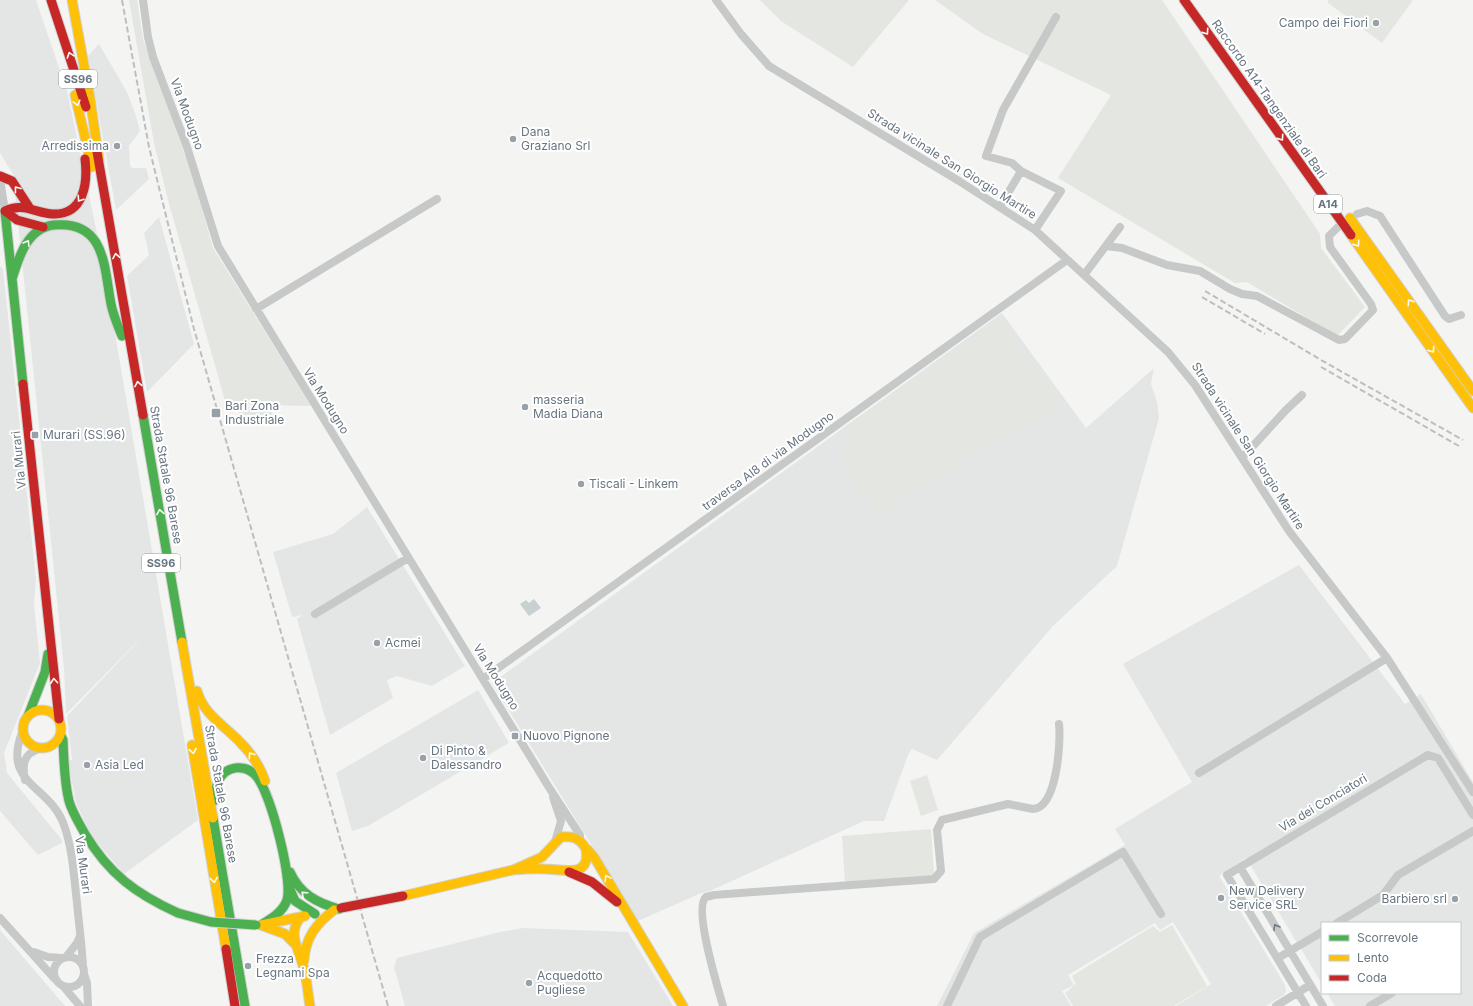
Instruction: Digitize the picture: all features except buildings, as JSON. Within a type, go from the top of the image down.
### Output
[{"type":"main road","name":"Strada Statale 96 Barese","points":[[42,0],[72,85],[96,190],[236,1006]]},
{"type":"main road","name":"Strada Statale 96 Barese","points":[[51,0],[76,73],[98,160],[245,1006]]},
{"type":"main road","points":[[72,0],[90,98],[98,160]]},
{"type":"main road","name":"Raccordo A14-Tangenziale di Bari","points":[[1184,0],[1473,408]]},
{"type":"main road","name":"Raccordo A14-Tangenziale di Bari","points":[[1195,0],[1473,390]]},
{"type":"main road","points":[[81,120],[87,170],[86,188],[78,203],[63,213],[44,213],[29,207],[12,207],[5,211],[17,220],[43,227],[73,226],[82,228],[97,240],[101,248],[111,307],[122,336]]},
{"type":"main road","points":[[0,176],[12,181],[29,207]]},
{"type":"main road","name":"Via Murari","points":[[5,211],[49,638],[52,650],[59,719]]},
{"type":"main road","points":[[12,279],[18,258],[29,238],[43,227]]},
{"type":"main road","points":[[181,633],[189,647],[197,693],[201,704],[210,716],[242,744],[256,762],[264,778],[269,804],[285,861],[289,887],[295,901],[315,914]]},
{"type":"main road","name":"Via Murari","points":[[28,716],[45,672],[49,638]]},
{"type":"main road","points":[[43,748],[58,742],[61,725],[59,719],[50,711],[44,710],[33,712],[28,716],[23,730],[28,742],[56,755],[64,766]]},
{"type":"main road","points":[[60,736],[63,740],[64,766],[69,801],[92,847],[104,864],[124,884],[163,907],[178,913],[211,922],[258,925],[283,932],[291,937],[296,945]]},
{"type":"main road","points":[[222,867],[221,834],[214,791],[220,776],[226,770],[235,768],[251,772],[259,780],[269,804]]},
{"type":"main road","points":[[258,925],[403,896],[513,870],[536,861],[561,837],[568,836],[580,839],[594,857],[624,910],[683,1006]]},
{"type":"main road","points":[[554,845],[552,861],[566,871],[592,882],[603,889],[624,910]]},
{"type":"main road","points":[[513,870],[540,869],[566,871],[582,866],[586,860],[587,849]]},
{"type":"main road","points":[[285,861],[295,883],[304,894],[318,903],[338,909]]},
{"type":"main road","points":[[258,925],[278,914],[284,906],[288,896],[289,887]]},
{"type":"main road","points":[[310,1006],[304,968],[304,947],[308,936],[319,921],[338,909]]},
{"type":"main road","points":[[301,917],[297,921],[294,928],[296,945],[304,968]]},
{"type":"main road","points":[[233,935],[245,974],[250,1006]]},
{"type":"street","name":"Via Modugno","points":[[143,0],[148,37],[153,57],[187,147],[216,241],[408,558],[580,835],[580,839]]},
{"type":"street","name":"Strada vicinale San Giorgio Martire","points":[[716,0],[741,34],[769,66],[1000,207],[1035,230],[1152,336],[1184,370],[1289,531],[1387,658],[1473,792]]},
{"type":"street","points":[[1035,230],[1061,191],[1021,171],[1007,161],[986,156],[1003,110],[1056,17]]},
{"type":"street","points":[[1000,207],[1021,171]]},
{"type":"street","points":[[0,179],[5,211]]},
{"type":"street","points":[[256,309],[437,199]]},
{"type":"street","points":[[1357,214],[1367,211],[1380,216],[1445,316],[1449,319],[1461,315]]},
{"type":"street","points":[[1084,275],[1120,227]]},
{"type":"street","points":[[1106,246],[1122,248],[1167,265],[1204,272],[1230,288],[1242,294],[1257,296],[1339,340],[1345,338],[1373,310],[1371,304],[1330,247],[1329,236],[1336,228]]},
{"type":"street","name":"traversa AI8 di via Modugno","points":[[484,679],[1067,260]]},
{"type":"street","points":[[1242,458],[1286,410],[1302,395]]},
{"type":"street","points":[[315,614],[408,558]]},
{"type":"street","points":[[1199,773],[1387,658]]},
{"type":"street","points":[[723,1006],[703,926],[702,903],[706,897],[714,895],[934,879],[941,871],[937,830],[942,820],[1008,804],[1033,809],[1038,809],[1044,804],[1058,765],[1060,742],[1059,724]]},
{"type":"street","name":"Via Murari","points":[[23,730],[15,746],[14,758],[16,770],[25,781],[50,802],[59,814],[65,826],[72,860],[88,1006]]},
{"type":"street","points":[[25,781],[22,768],[24,760],[29,753],[43,748]]},
{"type":"street","name":"Via dei Conciatori","points":[[1278,958],[1227,875],[1428,755],[1433,755],[1438,758],[1473,815]]},
{"type":"street","name":"Via Modugno","points":[[550,788],[561,821],[554,845]]},
{"type":"street","points":[[1339,922],[1383,895],[1398,876],[1473,831]]},
{"type":"street","points":[[947,1006],[980,937],[1123,852],[1161,914]]},
{"type":"street","points":[[1240,867],[1323,1006]]},
{"type":"street","points":[[1,919],[59,983],[68,990],[80,1006]]},
{"type":"street","points":[[1306,1006],[1278,958],[1321,933]]},
{"type":"street","points":[[31,952],[48,957],[64,958],[76,958],[84,971],[76,985],[68,987],[59,983],[54,969],[64,958],[78,943],[80,936]]},
{"type":"street","points":[[1276,1006],[1310,985]]},
{"type":"street","points":[[1370,1006],[1390,994]]},
{"type":"shaded area","points":[[0,0],[36,0],[67,91],[102,257],[198,820],[124,874],[93,838],[76,803],[68,761],[72,760],[67,716],[149,630],[66,714],[64,668],[13,174],[0,153]]},
{"type":"shaded area","points":[[129,0],[137,0],[143,39],[192,174],[213,248],[311,406],[226,404],[168,200],[154,143]]},
{"type":"shaded area","points":[[760,0],[909,0],[853,67],[781,21]]},
{"type":"shaded area","points":[[935,0],[1162,0],[1320,234],[1321,248],[1365,307],[1337,336],[1247,282],[1235,283],[1058,178],[1111,95],[983,34]]},
{"type":"shaded area","name":"Campo dei Fiori","points":[[1329,0],[1413,0],[1382,43],[1327,2]]},
{"type":"shaded area","points":[[99,44],[127,92],[140,131],[129,146],[130,165],[132,168],[146,168],[149,179],[116,210],[88,56]]},
{"type":"shaded area","points":[[159,217],[194,344],[147,392],[127,276],[149,255],[144,233]]},
{"type":"shaded area","points":[[0,266],[3,269],[36,579],[34,604],[40,663],[4,753],[7,773],[62,840],[62,843],[38,855],[0,811]]},
{"type":"shaded area","name":"Nuovo Pignone","points":[[1002,313],[1086,428],[1154,368],[1151,384],[1157,402],[1159,418],[1117,566],[1053,626],[937,760],[912,749],[908,755],[884,821],[864,821],[712,890],[699,894],[638,921],[492,683]]},
{"type":"shaded area","points":[[999,318],[1062,403],[875,515],[843,459],[845,447],[843,428]]},
{"type":"shaded area","points":[[239,407],[272,407],[272,424],[239,424]]},
{"type":"shaded area","name":"Acmei","points":[[367,507],[465,666],[432,686],[397,676],[387,680],[393,698],[330,735],[297,619],[303,615],[292,617],[273,552],[333,534]]},
{"type":"shaded area","points":[[1299,565],[1405,704],[1421,694],[1473,782],[1473,1006],[1335,1006],[1328,994],[1461,994],[1461,922],[1321,922],[1321,982],[1246,858],[1219,876],[1285,985],[1286,991],[1284,995],[1266,1006],[1176,1006],[1211,984],[1173,922],[1160,930],[1155,923],[1068,975],[1074,985],[1062,991],[1071,1006],[937,1006],[974,933],[1125,845],[1115,829],[1192,782],[1123,664]]},
{"type":"shaded area","points":[[534,599],[541,608],[529,616],[520,604],[526,600],[529,603]]},
{"type":"shaded area","name":"Di Pinto & Dalessandro","points":[[478,690],[509,743],[368,826],[352,831],[336,773]]},
{"type":"shaded area","points":[[927,775],[938,810],[921,816],[910,781]]},
{"type":"shaded area","points":[[931,829],[934,875],[845,882],[842,836]]},
{"type":"shaded area","points":[[1172,925],[1207,986],[1174,1006],[1073,1006],[1065,993],[1076,984],[1072,976],[1153,926],[1160,932]]},
{"type":"shaded area","name":"Acquedotto Pugliese","points":[[523,928],[628,932],[673,1006],[405,1006],[394,967],[397,958],[500,932]]},
{"type":"shaded area","points":[[0,930],[65,1006],[0,1006]]},
{"type":"railway","points":[[122,0],[149,147],[194,329],[388,1006]]},
{"type":"railway","points":[[1205,291],[1321,360],[1463,440]]},
{"type":"railway","points":[[1202,297],[1265,334]]},
{"type":"railway","points":[[1321,367],[1459,446]]},
{"type":"traffic: fast","points":[[5,211],[23,384]]},
{"type":"traffic: fast","points":[[12,279],[21,253],[37,232],[45,227],[54,225],[71,225],[84,230],[93,238],[104,262],[112,308],[122,336]]},
{"type":"traffic: fast","points":[[143,415],[182,642]]},
{"type":"traffic: fast","points":[[28,716],[45,672],[48,654]]},
{"type":"traffic: fast","points":[[61,736],[63,740],[65,778],[69,801],[76,818],[94,848],[114,872],[136,890],[178,913]]},
{"type":"traffic: fast","points":[[216,800],[216,786],[221,776],[231,769],[247,769],[257,777],[263,786],[280,837],[287,875],[288,890],[287,900],[283,908],[276,915],[261,925]]},
{"type":"traffic: fast","points":[[213,818],[245,1006]]},
{"type":"traffic: fast","points":[[290,872],[294,880],[304,892],[323,904],[339,909]]},
{"type":"traffic: fast","points":[[289,887],[295,901],[315,914]]},
{"type":"traffic: fast","points":[[178,913],[211,922],[256,925]]},
{"type":"traffic: slow","points":[[72,0],[90,98],[99,160]]},
{"type":"traffic: slow","points":[[75,95],[92,167]]},
{"type":"traffic: slow","points":[[1350,218],[1473,391]]},
{"type":"traffic: slow","points":[[1351,235],[1473,408]]},
{"type":"traffic: slow","points":[[182,642],[213,818]]},
{"type":"traffic: slow","points":[[197,691],[204,707],[209,713],[234,736],[251,755],[261,770],[265,781]]},
{"type":"traffic: slow","points":[[38,710],[46,710],[56,715],[60,722],[61,729],[60,736],[56,743],[46,748],[38,748],[28,743],[26,740],[23,733],[23,725],[28,715],[31,713],[38,710]]},
{"type":"traffic: slow","points":[[192,745],[226,949]]},
{"type":"traffic: slow","points":[[403,896],[513,870],[542,857],[561,837],[576,838],[586,849],[584,865],[580,869],[567,871],[537,869],[513,870]]},
{"type":"traffic: slow","points":[[587,849],[594,857],[683,1006]]},
{"type":"traffic: slow","points":[[304,961],[309,938],[317,926],[334,910]]},
{"type":"traffic: slow","points":[[261,925],[305,916]]},
{"type":"traffic: slow","points":[[301,917],[297,923],[294,936],[305,974],[310,1006]]},
{"type":"traffic: slow","points":[[261,925],[285,934],[296,945]]},
{"type":"traffic: jam","points":[[51,0],[86,107]]},
{"type":"traffic: jam","points":[[1184,0],[1351,235]]},
{"type":"traffic: jam","points":[[97,152],[143,415]]},
{"type":"traffic: jam","points":[[43,227],[17,220],[5,211],[23,208],[53,214],[63,213],[72,209],[82,196],[86,178],[85,159]]},
{"type":"traffic: jam","points":[[0,176],[12,181],[29,207]]},
{"type":"traffic: jam","points":[[23,384],[59,719]]},
{"type":"traffic: jam","points":[[569,872],[592,882],[617,902]]},
{"type":"traffic: jam","points":[[341,908],[403,896]]},
{"type":"traffic: jam","points":[[226,949],[235,1006]]},
{"type":"place","name":"Campo dei Fiori","points":[[1376,23]]},
{"type":"place","name":"Dana Graziano Srl","points":[[513,139]]},
{"type":"place","name":"Arredissima","points":[[117,146]]},
{"type":"place","name":"masseria Madia Diana","points":[[525,407]]},
{"type":"place","name":"Bari Zona Industriale","points":[[216,413]]},
{"type":"place","name":"Murari (SS.96)","points":[[35,435]]},
{"type":"place","name":"Tiscali - Linkem","points":[[581,484]]},
{"type":"place","name":"Acmei","points":[[377,643]]},
{"type":"place","name":"Nuovo Pignone","points":[[515,736]]},
{"type":"place","name":"Di Pinto & Dalessandro","points":[[423,758]]},
{"type":"place","name":"Asia Led","points":[[87,765]]},
{"type":"place","name":"New Delivery Service SRL","points":[[1221,898]]},
{"type":"place","name":"Barbiero srl","points":[[1455,899]]},
{"type":"place","name":"Frezza Legnami Spa","points":[[248,966]]},
{"type":"place","name":"Acquedotto Pugliese","points":[[529,983]]}]
